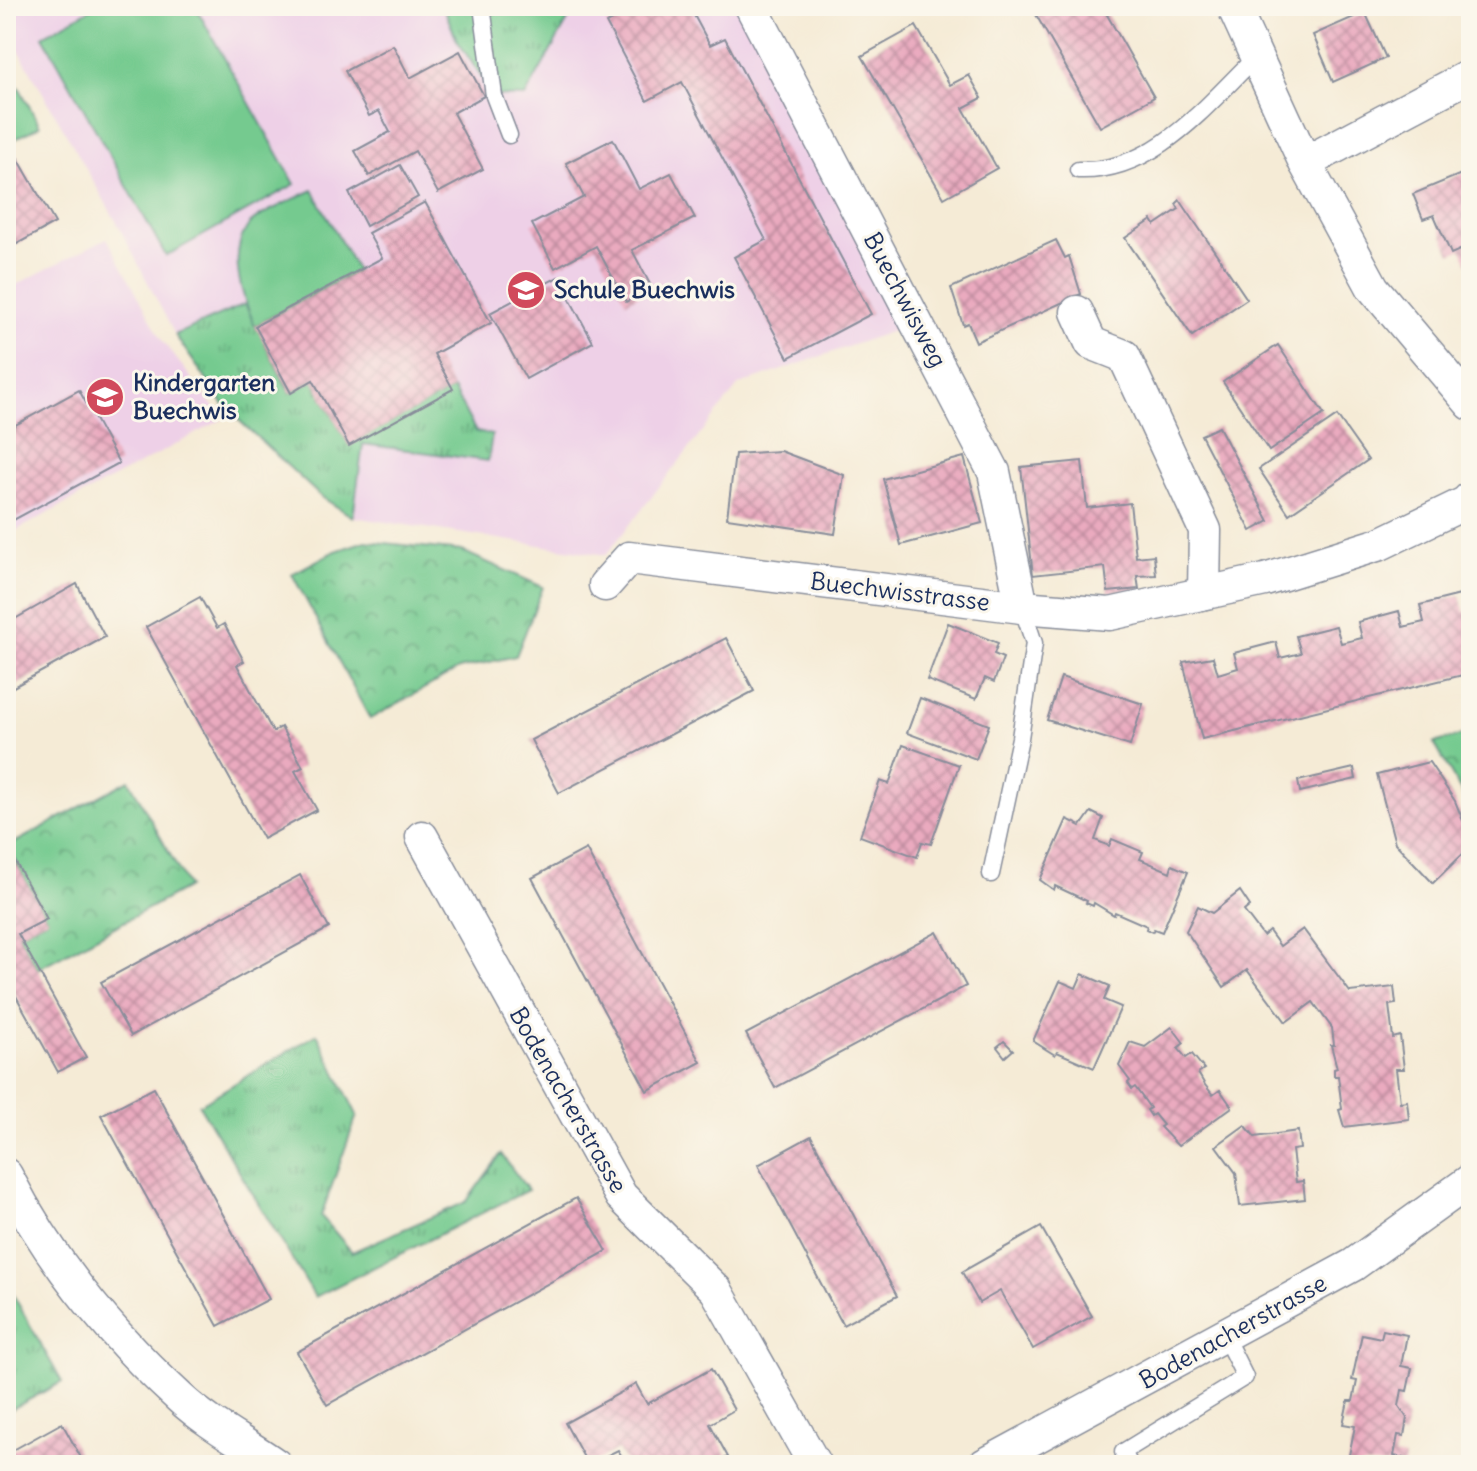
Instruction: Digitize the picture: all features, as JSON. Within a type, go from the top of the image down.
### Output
[{"type":"street","name":"Buechwisweg","points":[[751,6],[994,472],[1022,607]]},
{"type":"street","points":[[1233,6],[1305,163],[1373,288],[1471,404]]},
{"type":"street","points":[[1305,163],[1471,75]]},
{"type":"street","points":[[1077,312],[1091,343],[1124,356],[1205,530],[1204,593]]},
{"type":"street","name":"Buechwisstrasse","points":[[605,585],[629,558],[1022,607],[1110,614],[1265,580],[1380,544],[1465,503],[1471,497]]},
{"type":"street","name":"Bodenacherstrasse","points":[[422,837],[621,1196],[716,1290],[815,1465]]},
{"type":"street","name":"Bodenacherstrasse","points":[[984,1465],[1353,1265],[1471,1180]]},
{"type":"street","points":[[10,1195],[94,1310],[182,1400],[276,1465]]},
{"type":"lane","points":[[482,6],[494,96],[509,135]]},
{"type":"lane","points":[[1078,170],[1106,171],[1166,144],[1257,56]]},
{"type":"lane","points":[[991,874],[1020,738],[1034,643],[1022,607]]},
{"type":"lane","points":[[1130,1465],[1123,1452],[1245,1377],[1225,1337]]},
{"type":"shaded area","name":"Schule Buechwis","points":[[6,6],[751,6],[918,322],[739,385],[606,555],[353,517],[320,496],[227,409],[175,335],[116,221],[6,28]]},
{"type":"shaded area","name":"Kindergarten Buechwis","points":[[107,238],[162,340],[223,419],[6,536],[6,290]]},
{"type":"green space","points":[[96,6],[195,6],[295,184],[166,256],[43,36]]},
{"type":"green space","points":[[443,6],[576,6],[525,97],[494,96],[457,40]]},
{"type":"green space","points":[[6,74],[14,89],[19,87],[40,126],[15,139],[6,121]]},
{"type":"green space","points":[[313,190],[357,271],[255,326],[239,276],[238,250],[242,237],[248,226],[260,216]]},
{"type":"green space","points":[[245,304],[290,393],[313,380],[349,445],[453,389],[476,432],[492,435],[488,461],[363,444],[353,517],[320,496],[227,409],[175,335]]},
{"type":"green space","points":[[365,541],[462,551],[543,587],[516,656],[459,669],[370,719],[292,574],[333,552]]},
{"type":"green space","points":[[1471,733],[1471,809],[1434,743]]},
{"type":"green space","points":[[129,780],[188,887],[37,969],[18,934],[47,919],[7,847]]},
{"type":"green space","points":[[317,1034],[357,1115],[321,1216],[352,1252],[466,1202],[501,1154],[528,1190],[315,1297],[199,1105]]},
{"type":"green space","points":[[6,1282],[62,1382],[6,1412]]},
{"type":"building","points":[[638,6],[689,6],[710,45],[725,38],[871,314],[788,358],[734,257],[766,240],[682,82],[647,101],[606,23]]},
{"type":"building","points":[[1031,6],[1102,6],[1154,97],[1100,127]]},
{"type":"building","points":[[1365,12],[1386,58],[1333,82],[1313,35]]},
{"type":"building","points":[[916,26],[950,85],[969,75],[982,98],[963,108],[997,168],[944,198],[862,56]]},
{"type":"building","points":[[393,45],[410,78],[460,51],[484,96],[453,113],[483,169],[438,193],[415,151],[369,176],[355,151],[390,132],[379,111],[369,116],[345,71]]},
{"type":"building","points":[[613,139],[639,189],[671,173],[695,218],[632,250],[652,288],[626,302],[596,246],[555,268],[532,224],[584,197],[566,163]]},
{"type":"building","points":[[16,155],[55,223],[6,250],[6,160]]},
{"type":"building","points":[[400,165],[418,197],[366,226],[349,193]]},
{"type":"building","points":[[1471,170],[1471,272],[1462,249],[1451,254],[1434,215],[1423,219],[1413,194]]},
{"type":"building","points":[[1180,200],[1247,299],[1192,336],[1125,238],[1152,220],[1155,225],[1179,209],[1176,204]]},
{"type":"building","points":[[425,202],[491,323],[434,354],[453,389],[349,446],[313,380],[291,393],[255,326],[382,258],[368,233]]},
{"type":"building","points":[[1056,240],[1065,258],[1069,256],[1081,294],[976,342],[968,323],[963,325],[951,288]]},
{"type":"building","points":[[558,277],[593,342],[526,379],[490,313]]},
{"type":"building","points":[[1278,345],[1324,414],[1269,451],[1223,382]]},
{"type":"building","name":"Kindergarten Buechwis","points":[[79,390],[119,463],[6,524],[6,430]]},
{"type":"building","points":[[1337,416],[1368,460],[1289,514],[1259,469]]},
{"type":"building","points":[[1219,427],[1269,521],[1251,531],[1201,435]]},
{"type":"building","points":[[780,451],[844,475],[835,534],[727,518],[735,454]]},
{"type":"building","points":[[964,457],[982,523],[901,545],[883,479]]},
{"type":"building","points":[[1082,461],[1087,508],[1130,503],[1136,557],[1154,555],[1156,575],[1137,576],[1139,589],[1108,592],[1105,567],[1033,575],[1021,467]]},
{"type":"building","points":[[77,584],[105,637],[6,691],[6,624]]},
{"type":"building","points":[[1460,595],[1464,612],[1471,611],[1471,673],[1202,739],[1183,662],[1213,657],[1218,674],[1238,668],[1234,653],[1276,642],[1280,658],[1301,653],[1296,636],[1336,626],[1341,643],[1362,638],[1358,622],[1399,611],[1403,627],[1424,622],[1420,605]]},
{"type":"building","points":[[200,597],[217,628],[224,624],[244,661],[237,665],[273,732],[281,727],[303,767],[295,771],[317,810],[263,839],[146,627]]},
{"type":"building","points":[[948,623],[998,643],[994,654],[1003,658],[994,682],[985,678],[976,699],[927,680]]},
{"type":"building","points":[[726,638],[754,691],[559,793],[531,740]]},
{"type":"building","points":[[1061,677],[1143,704],[1130,746],[1047,720]]},
{"type":"building","points":[[920,698],[989,725],[976,759],[907,733]]},
{"type":"building","points":[[903,745],[959,765],[931,844],[922,842],[917,857],[860,836],[880,781],[889,784]]},
{"type":"building","points":[[1429,762],[1455,801],[1471,840],[1471,846],[1433,883],[1395,843],[1377,775]]},
{"type":"building","points":[[1354,768],[1356,779],[1300,792],[1298,781]]},
{"type":"building","points":[[1091,812],[1103,818],[1095,840],[1109,846],[1112,839],[1143,852],[1140,859],[1170,872],[1172,865],[1188,872],[1162,932],[1154,929],[1152,932],[1146,929],[1147,926],[1115,912],[1114,915],[1094,903],[1093,906],[1086,903],[1055,886],[1054,890],[1040,880],[1067,819],[1081,826]]},
{"type":"building","points":[[6,845],[47,919],[18,934],[86,1057],[58,1072],[6,978]]},
{"type":"building","points":[[586,849],[701,1062],[647,1091],[532,878]]},
{"type":"building","points":[[300,875],[329,928],[131,1036],[101,982]]},
{"type":"building","points":[[1240,891],[1250,906],[1244,911],[1263,936],[1269,931],[1280,946],[1303,929],[1350,992],[1394,987],[1396,1004],[1389,1005],[1393,1038],[1400,1036],[1404,1069],[1396,1069],[1400,1102],[1407,1101],[1409,1119],[1344,1127],[1339,1110],[1342,1109],[1338,1076],[1334,1076],[1334,1069],[1337,1068],[1331,1045],[1334,1045],[1332,1028],[1313,1002],[1286,1022],[1247,970],[1224,987],[1186,931],[1198,906],[1212,913]]},
{"type":"building","points":[[937,932],[966,986],[775,1088],[746,1034]]},
{"type":"building","points":[[1082,974],[1110,986],[1104,1000],[1121,1007],[1094,1068],[1057,1052],[1055,1055],[1033,1041],[1060,981],[1076,988]]},
{"type":"building","points":[[1172,1027],[1184,1043],[1178,1048],[1186,1058],[1192,1054],[1204,1069],[1198,1073],[1205,1085],[1213,1095],[1220,1090],[1232,1107],[1178,1146],[1160,1127],[1163,1125],[1154,1114],[1151,1116],[1147,1110],[1150,1108],[1135,1087],[1132,1089],[1119,1066],[1130,1042],[1145,1047]]},
{"type":"building","points":[[1004,1041],[1013,1050],[1005,1057],[997,1047]]},
{"type":"building","points":[[154,1088],[269,1299],[218,1326],[101,1115]]},
{"type":"building","points":[[1245,1125],[1255,1137],[1298,1131],[1300,1149],[1292,1150],[1296,1182],[1303,1181],[1305,1199],[1240,1206],[1236,1173],[1216,1146]]},
{"type":"building","points":[[811,1136],[897,1296],[843,1325],[758,1165]]},
{"type":"building","points":[[576,1198],[607,1251],[327,1405],[297,1352]]},
{"type":"building","points":[[1041,1227],[1092,1316],[1033,1349],[1000,1291],[979,1303],[962,1272]]},
{"type":"building","points":[[1383,1330],[1407,1335],[1401,1366],[1412,1368],[1407,1391],[1402,1390],[1399,1406],[1407,1418],[1404,1436],[1398,1435],[1394,1456],[1405,1458],[1404,1465],[1347,1465],[1355,1426],[1343,1424],[1348,1401],[1353,1401],[1357,1381],[1352,1380],[1362,1334],[1381,1338]]},
{"type":"building","points":[[711,1369],[734,1410],[710,1424],[728,1457],[713,1465],[627,1465],[618,1450],[588,1465],[565,1423],[636,1384],[647,1404]]},
{"type":"building","points":[[62,1423],[85,1465],[6,1465],[6,1454]]},
{"type":"place","name":"Schule Buechwis","points":[[526,290]]},
{"type":"place","name":"Kindergarten Buechwis","points":[[105,397]]}]
